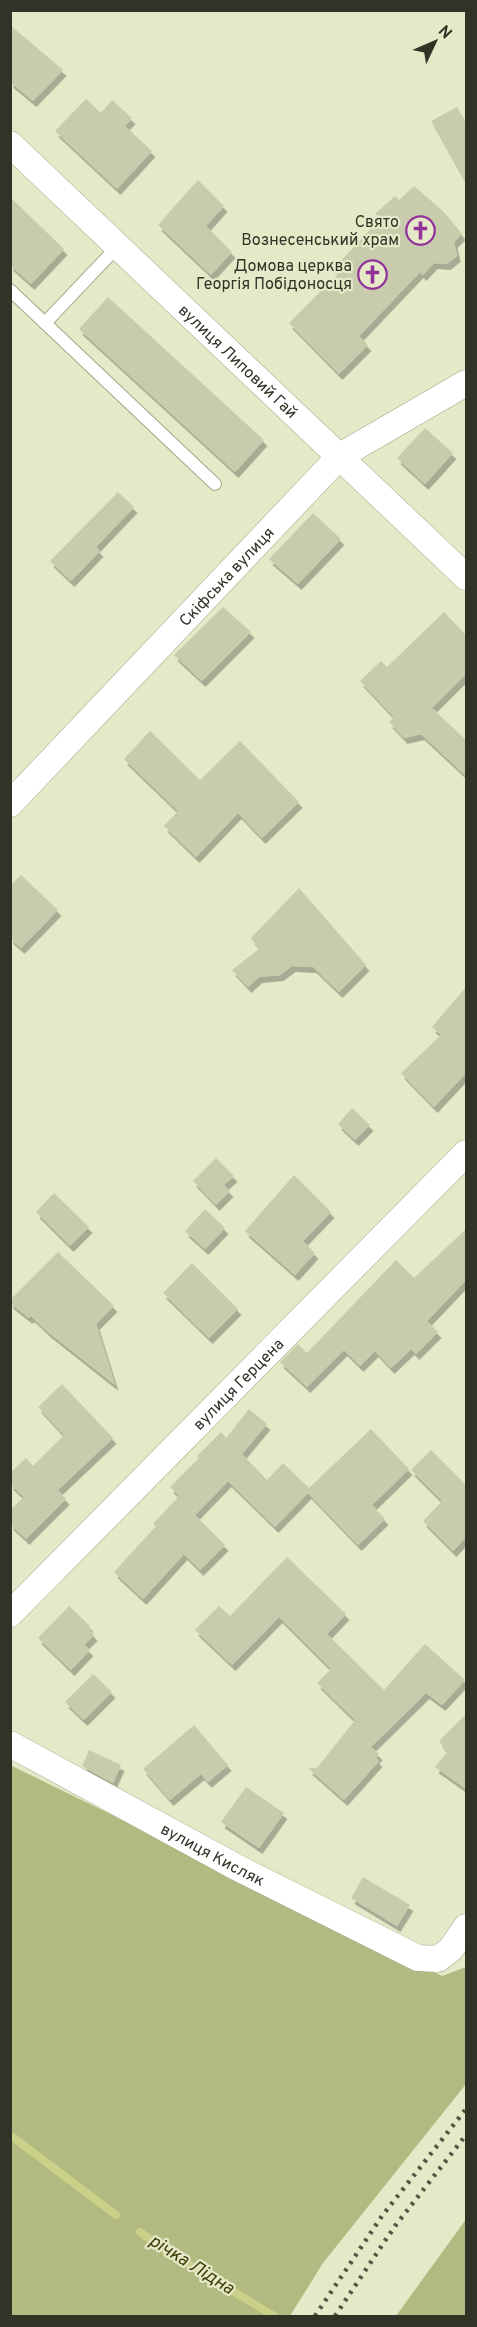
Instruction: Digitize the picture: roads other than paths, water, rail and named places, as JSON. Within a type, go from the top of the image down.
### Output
[{"type":"street","name":"вулиця Липовий Гай","points":[[10,144],[466,577]]},
{"type":"street","name":"Скіфська вулиця","points":[[10,804],[340,456],[466,383]]},
{"type":"street","name":"вулиця Герцена","points":[[10,1614],[466,1153]]},
{"type":"street","name":"вулиця Кисляк","points":[[10,1744],[238,1868],[418,1958],[438,1959],[451,1949],[466,1927]]},
{"type":"lane","points":[[45,323],[118,246]]},
{"type":"lane","points":[[10,290],[215,484]]},
{"type":"waterway","name":"річка Лідна","points":[[10,2135],[116,2215]]},
{"type":"waterway","name":"річка Лідна","points":[[140,2232],[165,2250],[274,2316]]},
{"type":"railway","points":[[315,2316],[382,2216],[466,2109]]},
{"type":"railway","points":[[335,2316],[395,2226],[466,2135]]},
{"type":"place","name":"Свято Вознесенський храм","points":[[420,230]]},
{"type":"place","name":"Домова церква Георгія Побідоносця","points":[[373,274]]}]
